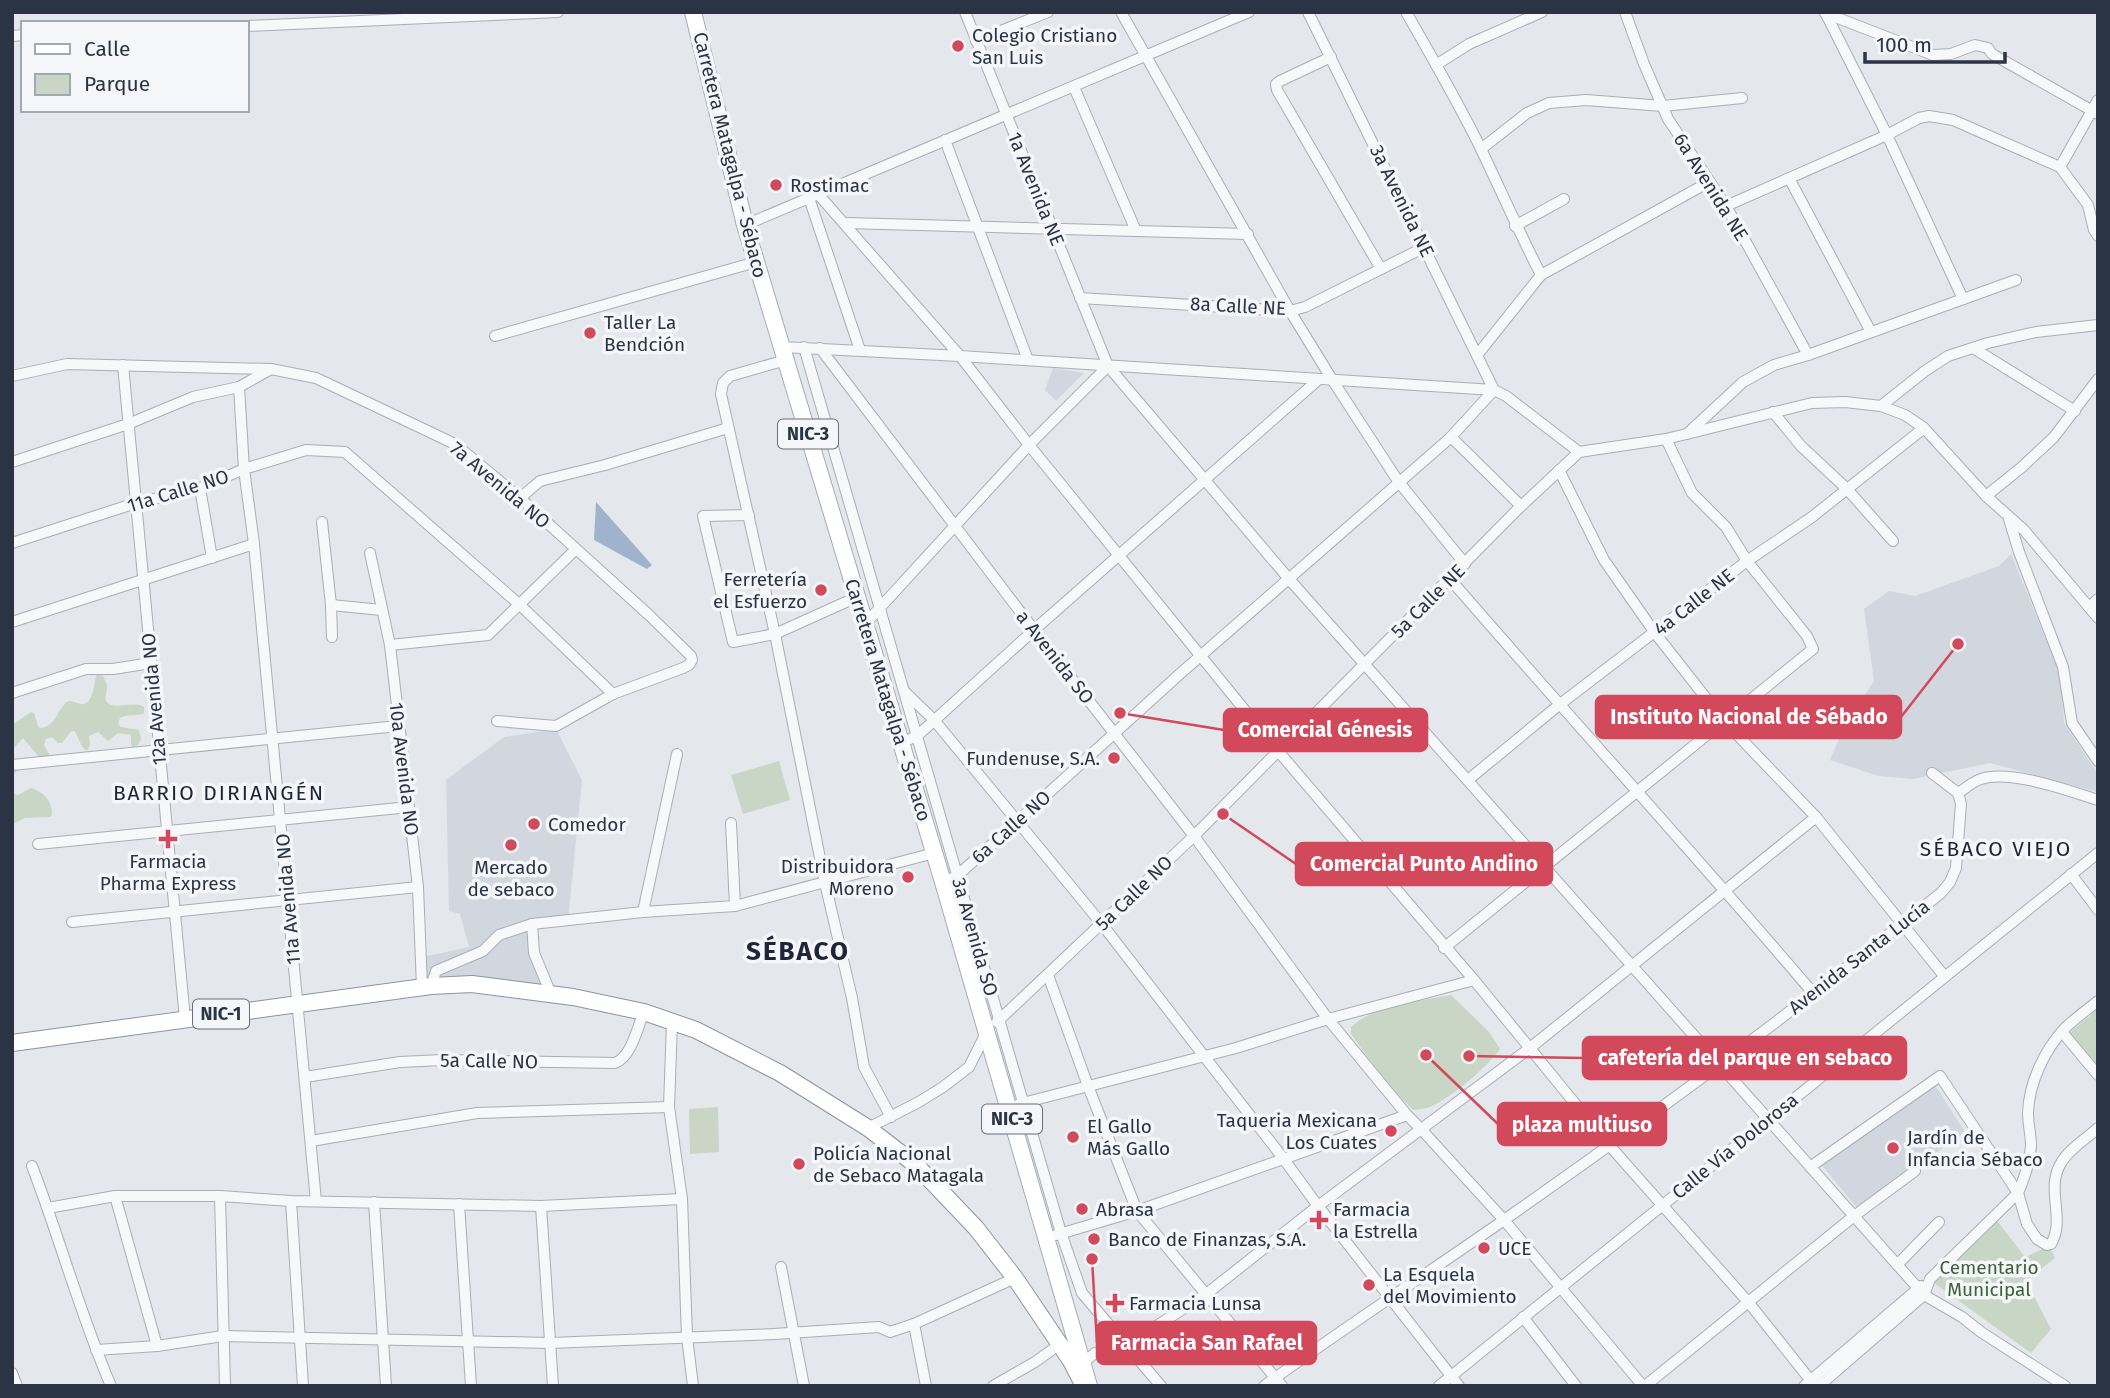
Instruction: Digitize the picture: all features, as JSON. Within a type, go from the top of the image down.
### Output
[{"type":"main road","name":"Carretera Matagalpa - Sébaco","points":[[694,12],[745,225],[934,853],[950,879],[987,1032],[1016,1105],[1053,1235],[1087,1386]]},
{"type":"main road","name":"NIC-1","points":[[12,1043],[426,986],[472,984],[573,997],[644,1012],[696,1030],[780,1073],[868,1128],[916,1165],[976,1228],[1015,1278],[1087,1386]]},
{"type":"street","points":[[248,26],[558,12]]},
{"type":"street","name":"1a Avenida NE","points":[[965,12],[1108,366],[1289,579],[1719,1064]]},
{"type":"street","points":[[976,41],[1048,12]]},
{"type":"street","points":[[1121,12],[1290,311],[1333,381],[1398,481],[1465,564]]},
{"type":"street","points":[[745,225],[1249,12]]},
{"type":"street","name":"3a Avenida NE","points":[[1308,12],[1494,390]]},
{"type":"street","points":[[1406,12],[1481,149],[1515,226],[1541,275]]},
{"type":"street","points":[[1436,65],[1469,44],[1542,12]]},
{"type":"street","name":"6a Avenida NE","points":[[1625,12],[1668,118],[1726,206],[1808,355]]},
{"type":"street","points":[[1825,13],[1933,55],[1951,54],[1975,45],[1988,48],[1992,54],[2095,113]]},
{"type":"street","points":[[1825,13],[1963,299]]},
{"type":"street","points":[[1331,57],[1276,84],[1277,90],[1381,269]]},
{"type":"street","points":[[1074,87],[1136,231]]},
{"type":"street","points":[[1481,149],[1527,113],[1549,103],[1586,100],[1662,106],[1742,98]]},
{"type":"street","points":[[2060,167],[2095,113],[2098,100]]},
{"type":"street","points":[[1726,206],[1919,118],[1929,116],[1953,120],[2060,167],[2093,207],[2094,230],[2098,236]]},
{"type":"street","points":[[945,140],[1028,360]]},
{"type":"street","points":[[1788,178],[1871,332]]},
{"type":"street","points":[[1478,354],[1541,275],[1709,182]]},
{"type":"street","points":[[814,196],[846,223],[960,356],[1118,556],[1278,751],[1474,980],[1661,1206],[1749,1303],[1812,1384],[1921,1292],[1930,1279],[2018,1193],[2031,1147],[2028,1113],[2031,1091],[2039,1068],[2062,1032],[2098,1001]]},
{"type":"street","points":[[814,196],[860,350]]},
{"type":"street","points":[[1515,226],[1564,200]]},
{"type":"street","points":[[846,223],[1248,234]]},
{"type":"street","name":"8a Calle NE","points":[[1080,298],[1290,311],[1305,307],[1425,247]]},
{"type":"street","points":[[495,336],[756,262]]},
{"type":"street","points":[[1686,434],[1743,382],[1774,365],[2016,279]]},
{"type":"street","points":[[1881,406],[1948,356],[2036,332],[2098,325]]},
{"type":"street","points":[[891,1117],[864,1067],[775,634],[721,394],[723,383],[730,376],[804,347],[1494,390],[1506,396],[1579,452],[1667,439],[1812,403],[1845,402],[1881,406],[1905,415],[1924,428],[1986,496],[2024,530],[2098,618]]},
{"type":"street","name":"3a Avenida SO","points":[[804,347],[905,692],[950,879],[999,1020],[1016,1105]]},
{"type":"street","name":"a Avenida SO","points":[[820,348],[1194,836],[1328,1019],[1407,1115],[1504,1220],[1644,1386]]},
{"type":"street","points":[[1973,348],[2075,411]]},
{"type":"street","name":"7a Avenida NO","points":[[12,376],[67,364],[271,369],[316,379],[455,444],[520,498],[649,615],[692,660],[684,668],[613,694]]},
{"type":"street","name":"12a Avenida NO","points":[[123,365],[185,1019]]},
{"type":"street","points":[[865,624],[1029,445],[1108,366]]},
{"type":"street","points":[[12,463],[128,424],[193,397],[239,387],[271,369]]},
{"type":"street","points":[[1986,496],[2054,437],[2098,379]]},
{"type":"street","points":[[901,743],[917,736],[1318,380]]},
{"type":"street","name":"11a Avenida NO","points":[[239,387],[244,469],[254,544],[316,1201]]},
{"type":"street","name":"6a Calle NO","points":[[950,879],[1451,437],[1494,390]]},
{"type":"street","points":[[1773,412],[1801,446],[1847,489],[1893,541]]},
{"type":"street","points":[[520,498],[540,481],[605,465],[728,428]]},
{"type":"street","name":"4a Calle NE","points":[[1468,780],[1559,705],[1747,561],[1812,517],[1924,428]]},
{"type":"street","points":[[1451,437],[1521,506]]},
{"type":"street","points":[[1444,948],[1813,649],[1807,636],[1747,561],[1726,527],[1692,494],[1667,439]]},
{"type":"street","name":"11a Calle NO","points":[[12,544],[136,503],[200,488],[244,469],[306,450],[345,452],[520,605]]},
{"type":"street","name":"5a Calle NE","points":[[1278,751],[1521,506],[1579,452]]},
{"type":"street","points":[[1559,470],[1604,560],[1655,633],[1724,721],[1816,817],[1945,976]]},
{"type":"street","points":[[200,488],[212,558]]},
{"type":"street","points":[[749,515],[703,516],[733,642],[775,634],[857,597]]},
{"type":"street","points":[[2009,519],[2063,667],[2072,723],[2098,761]]},
{"type":"street","points":[[322,522],[332,637]]},
{"type":"street","points":[[12,622],[254,544]]},
{"type":"street","points":[[390,645],[488,635],[575,550]]},
{"type":"street","name":"10a Avenida NO","points":[[370,553],[390,645],[410,807],[426,986]]},
{"type":"street","points":[[1450,579],[1813,993]]},
{"type":"street","points":[[2089,607],[2098,598]]},
{"type":"street","points":[[331,605],[382,610]]},
{"type":"street","points":[[497,721],[555,726],[613,694],[520,605]]},
{"type":"street","points":[[12,693],[86,669],[113,669],[151,663]]},
{"type":"street","points":[[905,692],[934,720],[1101,923],[1459,1386]]},
{"type":"street","points":[[12,765],[398,726]]},
{"type":"street","name":"5a Calle NO","points":[[868,1128],[943,1087],[968,1068],[987,1032],[1194,836],[1278,751]]},
{"type":"street","points":[[643,912],[677,754]]},
{"type":"street","points":[[1932,774],[1958,793],[1981,779],[2003,776],[2049,784],[2098,800]]},
{"type":"street","name":"Avenida Santa Lucía","points":[[1264,1386],[1278,1382],[1391,1298],[1609,1145],[1813,993],[1941,893],[1956,868],[1961,803],[1958,793]]},
{"type":"street","points":[[38,844],[410,807]]},
{"type":"street","points":[[1083,1363],[1095,1353],[1125,1346],[1205,1295],[1318,1206],[1530,1048],[1816,817]]},
{"type":"street","points":[[731,823],[735,906]]},
{"type":"street","points":[[426,986],[436,971],[483,951],[499,935],[533,925],[643,912],[735,906],[934,853]]},
{"type":"street","name":"Calle Vía Dolorosa","points":[[1438,1386],[2098,853]]},
{"type":"street","points":[[2071,874],[2098,910]]},
{"type":"street","points":[[72,922],[418,887]]},
{"type":"street","points":[[533,925],[534,953],[551,994]]},
{"type":"street","points":[[1048,975],[1137,1211],[1278,1382]]},
{"type":"street","points":[[1016,1105],[1204,1056],[1474,980]]},
{"type":"street","name":"5a Calle NO","points":[[305,1077],[411,1061],[615,1063],[627,1054],[644,1012]]},
{"type":"street","points":[[672,1022],[669,1107],[682,1199],[693,1386]]},
{"type":"street","points":[[2062,1032],[2098,1074]]},
{"type":"street","points":[[1719,1064],[1921,1292],[2065,1386]]},
{"type":"street","points":[[1810,1167],[1940,1076],[2018,1193],[2027,1224],[2042,1244],[2050,1244],[2057,1230],[2053,1189],[2061,1163],[2098,1128]]},
{"type":"street","points":[[311,1141],[477,1112],[669,1107]]},
{"type":"street","points":[[1161,1386],[1082,1293],[1053,1235],[1137,1211],[1407,1115]]},
{"type":"street","points":[[32,1166],[111,1386]]},
{"type":"street","points":[[1644,1386],[1854,1216],[1915,1171]]},
{"type":"street","points":[[48,1208],[116,1196],[220,1196],[541,1206],[682,1199]]},
{"type":"street","points":[[116,1196],[157,1346]]},
{"type":"street","points":[[220,1196],[225,1386]]},
{"type":"street","points":[[291,1200],[303,1386]]},
{"type":"street","points":[[374,1202],[386,1386]]},
{"type":"street","points":[[458,1204],[471,1386]]},
{"type":"street","points":[[541,1206],[553,1386]]},
{"type":"street","points":[[1897,1265],[1939,1222]]},
{"type":"street","points":[[781,1267],[804,1386]]},
{"type":"street","points":[[96,1350],[157,1346],[223,1336],[550,1343],[878,1327],[890,1332],[914,1325],[1015,1278]]},
{"type":"street","points":[[1523,1317],[1576,1386]]},
{"type":"street","points":[[914,1325],[926,1386]]},
{"type":"street","points":[[993,1386],[1060,1344]]},
{"type":"street","points":[[12,1373],[17,1386]]},
{"type":"shaded area","points":[[1053,368],[1084,373],[1056,401],[1045,390]]},
{"type":"shaded area","points":[[2011,554],[2062,679],[2064,723],[2098,774],[2098,792],[1990,763],[1913,779],[1879,776],[1830,760],[1844,727],[1874,681],[1864,609],[1889,591],[1915,596],[1999,566]]},
{"type":"shaded area","name":"Mercado de sebaco","points":[[556,729],[582,780],[568,921],[530,920],[548,987],[426,982],[423,957],[469,947],[460,914],[449,911],[446,780],[504,737]]},
{"type":"shaded area","name":"Jardín de Infancia Sébaco","points":[[1935,1085],[1965,1132],[1858,1209],[1821,1164]]},
{"type":"green space","points":[[97,674],[103,676],[106,682],[105,699],[110,705],[144,707],[144,713],[120,718],[118,724],[139,730],[141,739],[138,745],[131,745],[131,735],[118,733],[108,741],[98,732],[89,736],[90,745],[87,751],[74,731],[71,731],[62,743],[52,737],[46,739],[44,745],[50,756],[45,759],[39,757],[23,738],[13,749],[17,771],[12,776],[12,725],[31,712],[34,713],[38,726],[45,727],[68,701],[85,704],[92,694]]},
{"type":"green space","points":[[779,761],[790,800],[743,814],[731,775]]},
{"type":"green space","points":[[31,788],[46,798],[51,805],[52,815],[24,818],[12,825],[12,793],[18,795]]},
{"type":"green space","points":[[1451,995],[1489,1032],[1500,1049],[1478,1073],[1448,1097],[1430,1107],[1413,1110],[1388,1085],[1351,1034],[1351,1027],[1385,1009]]},
{"type":"green space","points":[[2098,1009],[2098,1068],[2069,1033]]},
{"type":"green space","points":[[718,1107],[719,1152],[690,1154],[689,1109]]},
{"type":"green space","name":"Cementario Municipal","points":[[1995,1218],[2025,1257],[2049,1246],[2055,1258],[2026,1281],[2051,1329],[2031,1353],[1934,1283]]},
{"type":"water","points":[[596,502],[652,565],[647,569],[594,540]]},
{"type":"place","name":"Colegio Cristiano San Luis","points":[[958,46]]},
{"type":"place","name":"Rostimac","points":[[776,185]]},
{"type":"place","name":"Taller La Bendción","points":[[590,333]]},
{"type":"place","name":"Ferretería el Esfuerzo","points":[[821,590]]},
{"type":"place","name":"Instituto Nacional de Sébado","points":[[1958,644]]},
{"type":"place","name":"Comercial Génesis","points":[[1120,713]]},
{"type":"place","name":"Fundenuse, S.A.","points":[[1114,758]]},
{"type":"place","name":"Comercial Punto Andino","points":[[1223,814]]},
{"type":"place","name":"Comedor","points":[[534,824]]},
{"type":"place","name":"Farmacia Pharma Express","points":[[168,839]]},
{"type":"place","name":"Mercado de sebaco","points":[[511,845]]},
{"type":"place","name":"Distribuidora Moreno","points":[[908,877]]},
{"type":"place","name":"plaza multiuso","points":[[1426,1055]]},
{"type":"place","name":"cafetería del parque en sebaco","points":[[1469,1056]]},
{"type":"place","name":"Taqueria Mexicana Los Cuates","points":[[1391,1131]]},
{"type":"place","name":"El Gallo Más Gallo","points":[[1073,1137]]},
{"type":"place","name":"Jardín de Infancia Sébaco","points":[[1893,1148]]},
{"type":"place","name":"Policía Nacional de Sebaco Matagala","points":[[799,1164]]},
{"type":"place","name":"Abrasa","points":[[1082,1209]]},
{"type":"place","name":"Farmacia la Estrella","points":[[1319,1220]]},
{"type":"place","name":"Banco de Finanzas, S.A.","points":[[1094,1239]]},
{"type":"place","name":"UCE","points":[[1484,1248]]},
{"type":"place","name":"Farmacia San Rafael","points":[[1092,1259]]},
{"type":"place","name":"La Esquela del Movimiento","points":[[1369,1285]]},
{"type":"place","name":"Farmacia Lunsa","points":[[1115,1303]]},
{"type":"district","name":"BARRIO DIRIANGÉN","points":[[219,793]]},
{"type":"district","name":"SÉBACO VIEJO","points":[[1996,849]]},
{"type":"district","name":"SÉBACO","points":[[798,951]]}]
